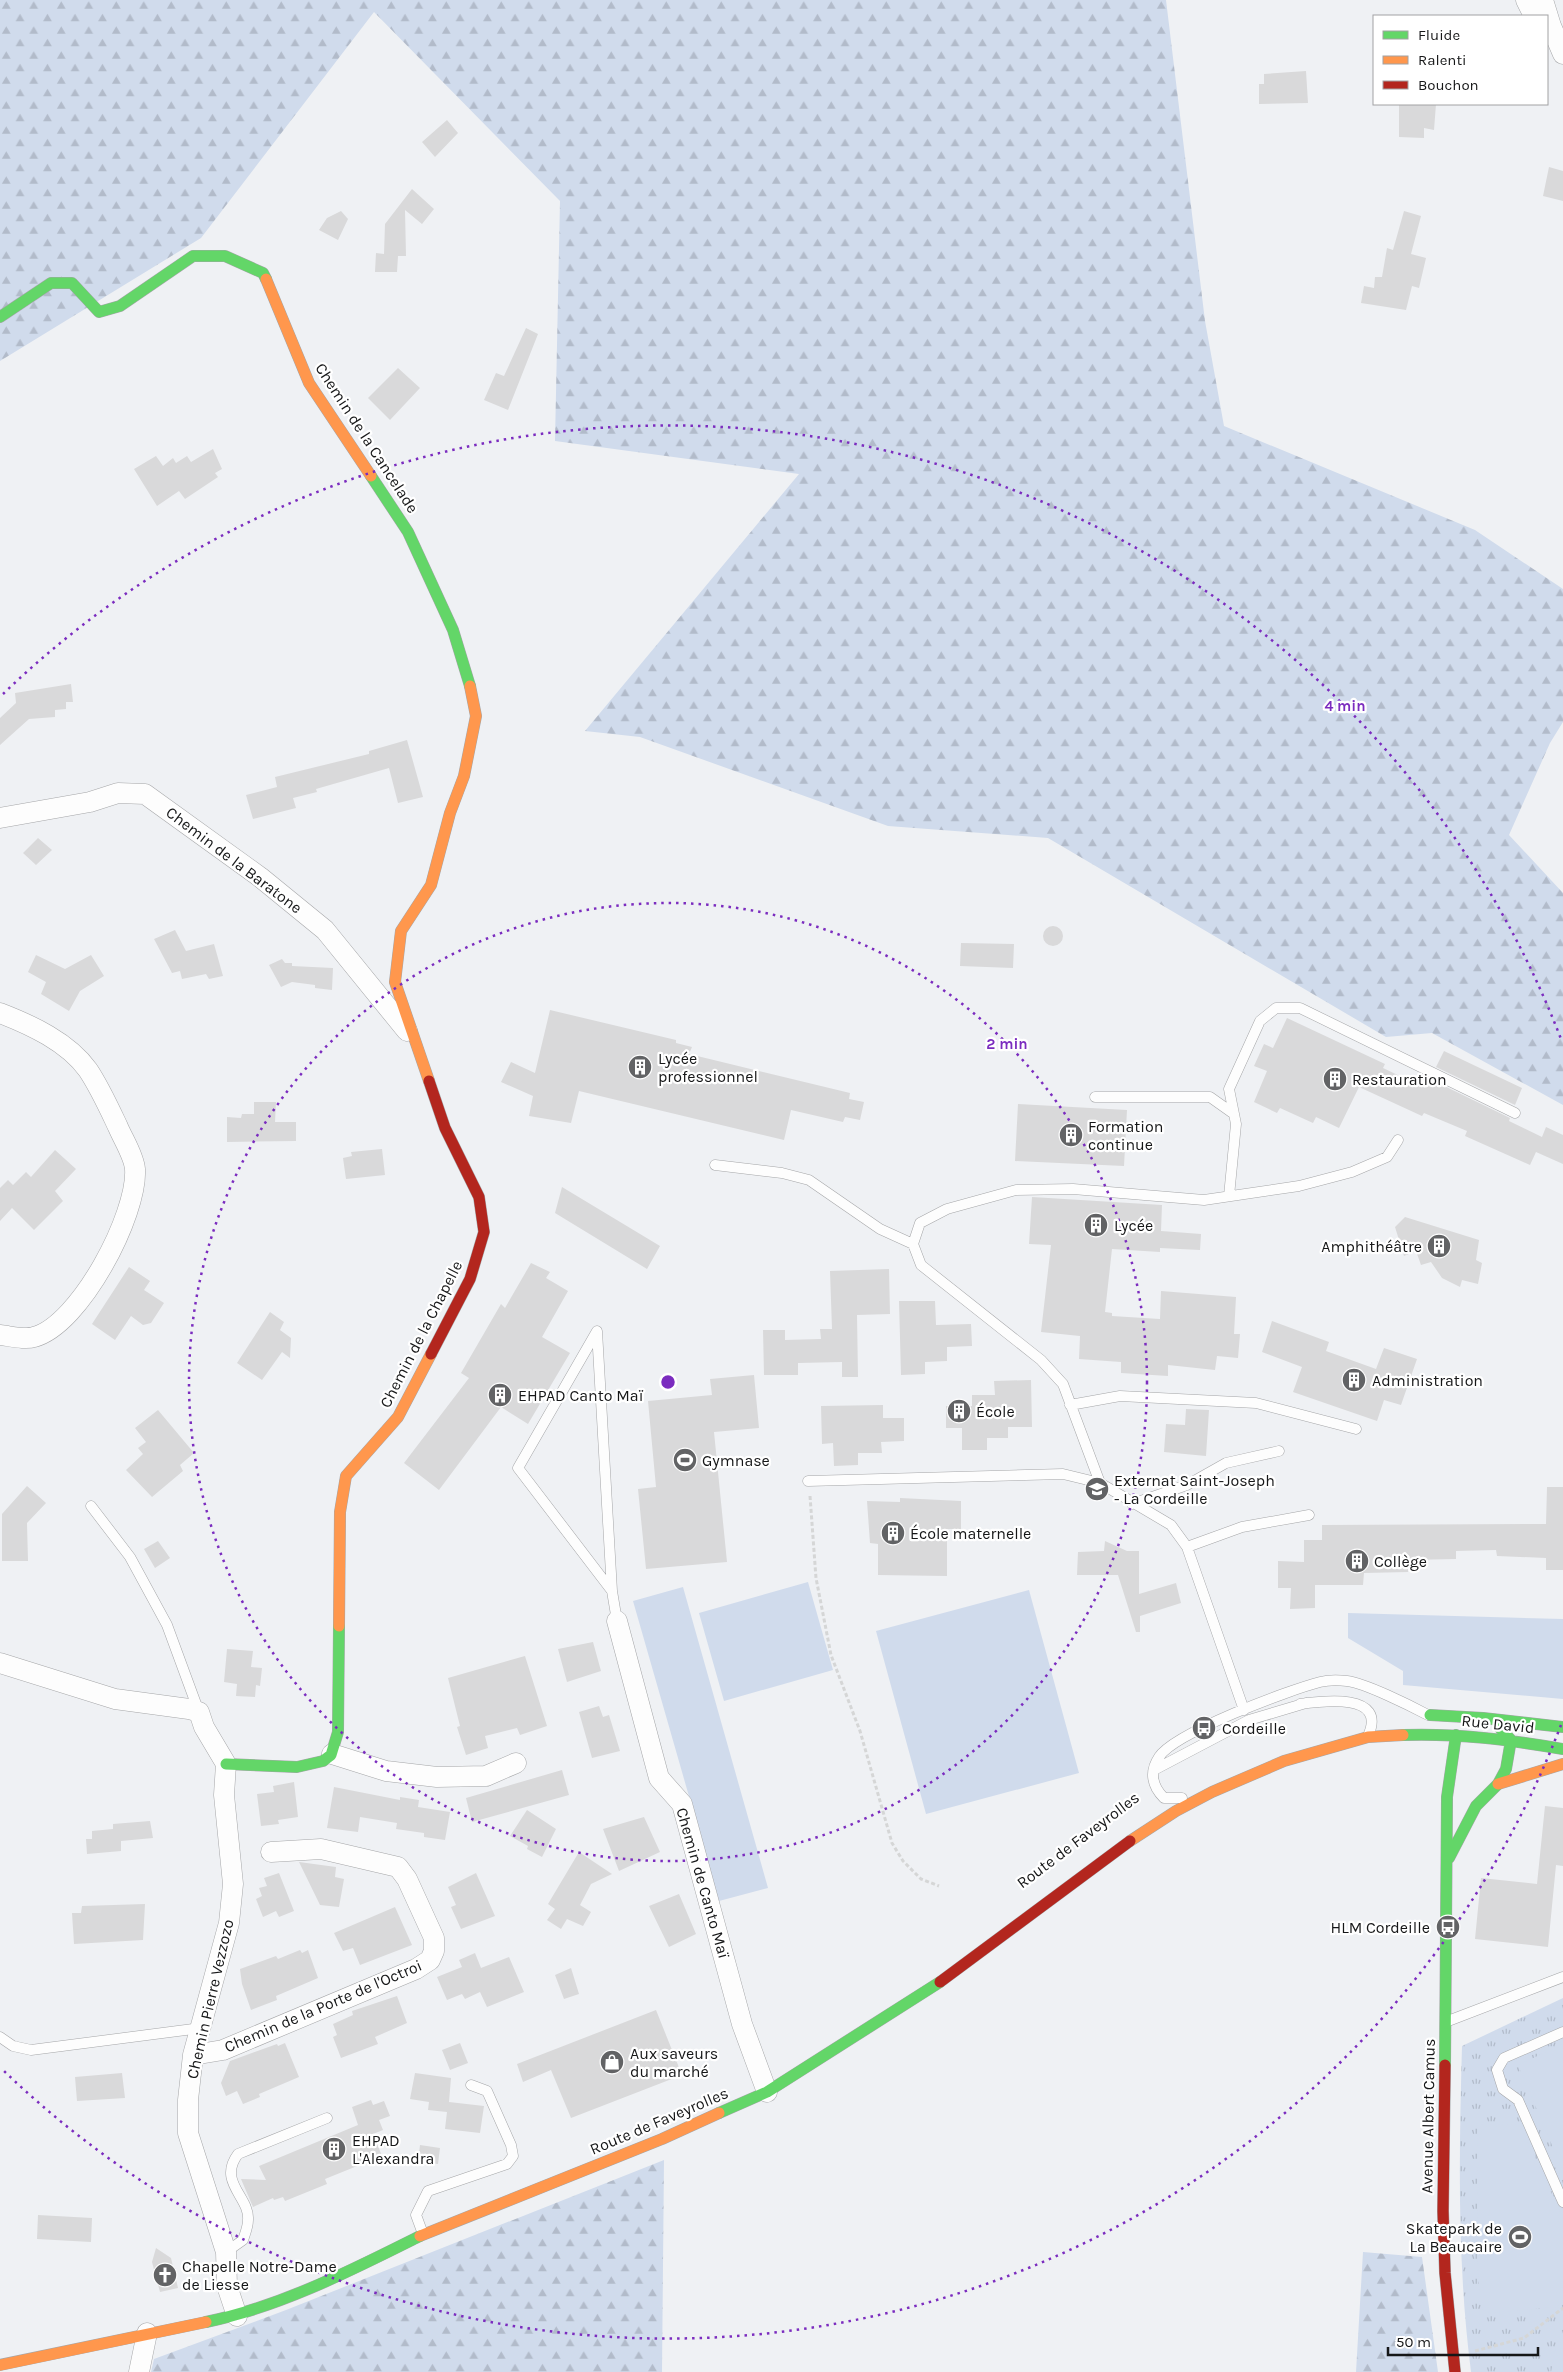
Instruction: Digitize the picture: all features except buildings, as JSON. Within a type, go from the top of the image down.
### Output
[{"type":"street","points":[[1526,0],[1534,15]]},
{"type":"street","points":[[1543,0],[1548,15]]},
{"type":"street","points":[[1548,16],[1563,55]]},
{"type":"street","points":[[1548,36],[1563,55]]},
{"type":"street","name":"Chemin de la Cancelade","points":[[0,317],[51,282],[72,282],[99,312],[120,306],[192,256],[225,256],[262,273],[309,383],[408,532],[453,630],[468,675],[476,716],[464,776],[450,813],[431,885]]},
{"type":"street","name":"Chemin de la Baratone","points":[[0,818],[90,802],[118,793],[145,794],[260,877],[325,930],[416,1043]]},
{"type":"street","name":"Chemin de la Chapelle","points":[[332,1754],[338,1732],[340,1512],[346,1476],[398,1417],[470,1280],[484,1232],[479,1197],[445,1128],[396,982],[401,931],[431,885]]},
{"type":"street","points":[[0,1013],[48,1036],[87,1068],[99,1088],[135,1168],[131,1203],[116,1242],[73,1310],[57,1324],[34,1337],[0,1335]]},
{"type":"street","name":"Chemin de Canto Maï","points":[[617,1621],[658,1778],[682,1804],[742,2024],[767,2092]]},
{"type":"street","points":[[0,1663],[115,1699],[199,1712],[204,1728],[226,1764],[297,1767],[319,1764],[332,1754],[386,1770],[437,1777],[486,1776],[516,1763]]},
{"type":"street","points":[[1409,1716],[1428,1715],[1483,1718],[1501,1728],[1511,1740]]},
{"type":"street","points":[[1456,1735],[1483,1718]]},
{"type":"street","name":"Rue David","points":[[1483,1718],[1563,1727]]},
{"type":"street","name":"Route de Faveyrolles","points":[[0,2365],[147,2333],[233,2303],[350,2271],[424,2235],[662,2139],[767,2092],[936,1984],[1133,1839],[1212,1792],[1284,1761],[1368,1737],[1430,1734]]},
{"type":"street","name":"Rue David","points":[[1430,1734],[1511,1740],[1563,1749]]},
{"type":"street","name":"Avenue Albert Camus","points":[[1455,2372],[1445,2273],[1443,2211],[1448,1860],[1446,1804],[1452,1752],[1456,1735]]},
{"type":"street","name":"Avenue Albert Camus","points":[[1448,1860],[1476,1806],[1498,1784],[1508,1762],[1511,1740]]},
{"type":"street","name":"Chemin Pierre Vezzozo","points":[[226,1764],[224,1795],[233,1884],[229,1923],[194,2055],[188,2100],[188,2133],[226,2252],[227,2286],[233,2303]]},
{"type":"street","name":"Avenue Albert Camus","points":[[1498,1784],[1541,1769],[1563,1764]]},
{"type":"street","name":"Route de Faveyrolles","points":[[1153,1805],[1181,1789]]},
{"type":"street","name":"Chemin de la Porte de l'Octroi","points":[[194,2055],[223,2050],[416,1969],[430,1960],[434,1950],[434,1938],[407,1879],[398,1868],[321,1849],[272,1852]]},
{"type":"street","name":"Route de Faveyrolles","points":[[893,2010],[926,1977]]},
{"type":"street","name":"Route de Faveyrolles","points":[[361,2252],[424,2235]]},
{"type":"street","name":"Route de Faveyrolles","points":[[147,2333],[206,2309]]},
{"type":"street","points":[[139,2372],[147,2333]]},
{"type":"lane","points":[[1229,1196],[1236,1124],[1229,1089],[1260,1022],[1276,1008],[1300,1008],[1515,1113]]},
{"type":"lane","points":[[1095,1097],[1210,1097],[1234,1114]]},
{"type":"lane","points":[[1100,1483],[1063,1384],[1041,1360],[921,1265],[913,1244],[920,1222],[947,1209],[1016,1190],[1074,1189],[1204,1200],[1299,1186],[1352,1172],[1387,1157],[1398,1140]]},
{"type":"lane","points":[[715,1165],[782,1173],[809,1180],[880,1230],[913,1244]]},
{"type":"lane","points":[[612,1591],[518,1468],[597,1331],[612,1591],[617,1621]]},
{"type":"lane","points":[[1070,1405],[1120,1396],[1256,1402],[1356,1429]]},
{"type":"lane","points":[[1132,1504],[1187,1485],[1226,1463],[1279,1451]]},
{"type":"lane","points":[[808,1482],[1063,1474],[1100,1483],[1132,1504],[1171,1525],[1188,1547],[1244,1710]]},
{"type":"lane","points":[[91,1506],[130,1557],[167,1625],[199,1712]]},
{"type":"lane","points":[[1188,1547],[1242,1527],[1309,1515]]},
{"type":"lane","points":[[1212,1792],[1176,1799],[1164,1798],[1153,1783],[1154,1770],[1158,1758],[1173,1743],[1278,1695],[1323,1682],[1348,1681],[1408,1704],[1428,1715]]},
{"type":"lane","points":[[1244,1710],[1344,1700],[1361,1706],[1372,1720],[1372,1729],[1368,1737]]},
{"type":"lane","points":[[1154,1770],[1249,1720],[1306,1703]]},
{"type":"lane","points":[[1445,2023],[1563,1977]]},
{"type":"lane","points":[[0,2037],[13,2046],[31,2050],[201,2028]]},
{"type":"lane","points":[[1563,2032],[1504,2058],[1497,2070],[1503,2089],[1518,2100],[1563,2202]]},
{"type":"lane","points":[[424,2235],[416,2215],[428,2191],[507,2164],[513,2156],[511,2145],[487,2091],[471,2085]]},
{"type":"lane","points":[[226,2252],[243,2240],[248,2219],[231,2175],[231,2163],[238,2154],[327,2118]]},
{"type":"lane","points":[[97,2335],[109,2342]]},
{"type":"path","points":[[808,1482],[816,1578],[832,1655],[860,1731],[892,1842],[903,1861],[921,1879],[939,1886]]},
{"type":"path","points":[[1453,2355],[1468,2353],[1524,2338],[1563,2308]]},
{"type":"green space","points":[[0,0],[1166,0],[1205,321],[1224,426],[1475,530],[1563,589],[1563,722],[1550,743],[1509,835],[1563,893],[1563,1105],[1432,1033],[1386,1037],[1048,838],[888,826],[640,737],[585,731],[799,474],[555,441],[560,201],[374,12],[201,238],[0,361]]},
{"type":"green space","points":[[808,1582],[833,1670],[724,1701],[699,1613]]},
{"type":"green space","points":[[683,1587],[768,1888],[719,1901],[633,1601]]},
{"type":"green space","points":[[1029,1590],[1079,1773],[926,1814],[876,1631]]},
{"type":"green space","points":[[1348,1613],[1563,1619],[1563,1699],[1403,1685],[1403,1671],[1348,1638]]},
{"type":"green space","points":[[1563,1998],[1563,2372],[1471,2372],[1466,2331],[1461,2250],[1460,2128],[1462,2046]]},
{"type":"green space","points":[[1563,2044],[1563,2171],[1518,2065]]},
{"type":"green space","name":"Skatepark de La Beaucaire","points":[[1478,2124],[1520,2125],[1563,2218],[1563,2302],[1556,2307],[1491,2313],[1483,2310],[1480,2302],[1477,2257]]},
{"type":"green space","points":[[664,2160],[662,2372],[151,2372],[154,2359],[286,2310]]},
{"type":"green space","points":[[1363,2252],[1422,2257],[1438,2372],[1356,2372]]},
{"type":"green space","points":[[1557,2341],[1563,2343],[1563,2372],[1551,2372]]},
{"type":"traffic: fast","points":[[0,317],[51,283],[72,283],[99,312],[120,306],[193,256],[225,256],[263,273],[266,279]]},
{"type":"traffic: fast","points":[[371,476],[408,532],[453,630],[470,686]]},
{"type":"traffic: fast","points":[[226,1764],[297,1767],[323,1761],[331,1755],[338,1732],[339,1626]]},
{"type":"traffic: fast","points":[[1430,1715],[1483,1718],[1563,1727]]},
{"type":"traffic: fast","points":[[1449,1858],[1476,1806],[1498,1784],[1506,1769],[1511,1740],[1499,1727]]},
{"type":"traffic: fast","points":[[1403,1735],[1483,1738],[1563,1749]]},
{"type":"traffic: fast","points":[[1445,2065],[1447,1797],[1456,1735]]},
{"type":"traffic: fast","points":[[719,2113],[767,2092],[940,1982]]},
{"type":"traffic: fast","points":[[206,2322],[261,2307],[288,2297],[342,2274],[420,2236]]},
{"type":"traffic: slow","points":[[266,279],[309,383],[371,476]]},
{"type":"traffic: slow","points":[[429,1081],[395,982],[401,931],[431,885],[450,813],[464,776],[476,716],[470,686]]},
{"type":"traffic: slow","points":[[339,1626],[340,1512],[346,1476],[398,1417],[431,1354]]},
{"type":"traffic: slow","points":[[1130,1841],[1176,1811],[1212,1792],[1284,1761],[1368,1737],[1403,1735]]},
{"type":"traffic: slow","points":[[1498,1784],[1563,1764]]},
{"type":"traffic: slow","points":[[420,2236],[662,2139],[719,2113]]},
{"type":"traffic: slow","points":[[0,2365],[206,2322]]},
{"type":"traffic: jam","points":[[429,1081],[445,1128],[479,1197],[484,1232],[470,1279],[431,1354]]},
{"type":"traffic: jam","points":[[940,1982],[1130,1841]]},
{"type":"traffic: jam","points":[[1445,2065],[1443,2211],[1445,2273],[1455,2372]]},
{"type":"place","name":"Lycée professionnel","points":[[640,1067]]},
{"type":"place","name":"Restauration","points":[[1335,1079]]},
{"type":"place","name":"Formation continue","points":[[1071,1135]]},
{"type":"place","name":"Lycée","points":[[1096,1225]]},
{"type":"place","name":"Amphithéâtre","points":[[1439,1246]]},
{"type":"place","name":"Administration","points":[[1354,1380]]},
{"type":"place","name":"EHPAD Canto Maï","points":[[500,1395]]},
{"type":"place","name":"École","points":[[959,1411]]},
{"type":"place","name":"Gymnase","points":[[685,1460]]},
{"type":"place","name":"Externat Saint-Joseph - La Cordeille","points":[[1097,1489]]},
{"type":"place","name":"École maternelle","points":[[893,1533]]},
{"type":"place","name":"Collège","points":[[1357,1561]]},
{"type":"place","name":"Cordeille","points":[[1204,1728]]},
{"type":"place","name":"HLM Cordeille","points":[[1448,1927]]},
{"type":"place","name":"Aux saveurs du marché","points":[[612,2062]]},
{"type":"place","name":"EHPAD L'Alexandra","points":[[334,2149]]},
{"type":"place","name":"Skatepark de La Beaucaire","points":[[1520,2237]]},
{"type":"place","name":"Chapelle Notre-Dame de Liesse","points":[[165,2275]]}]
